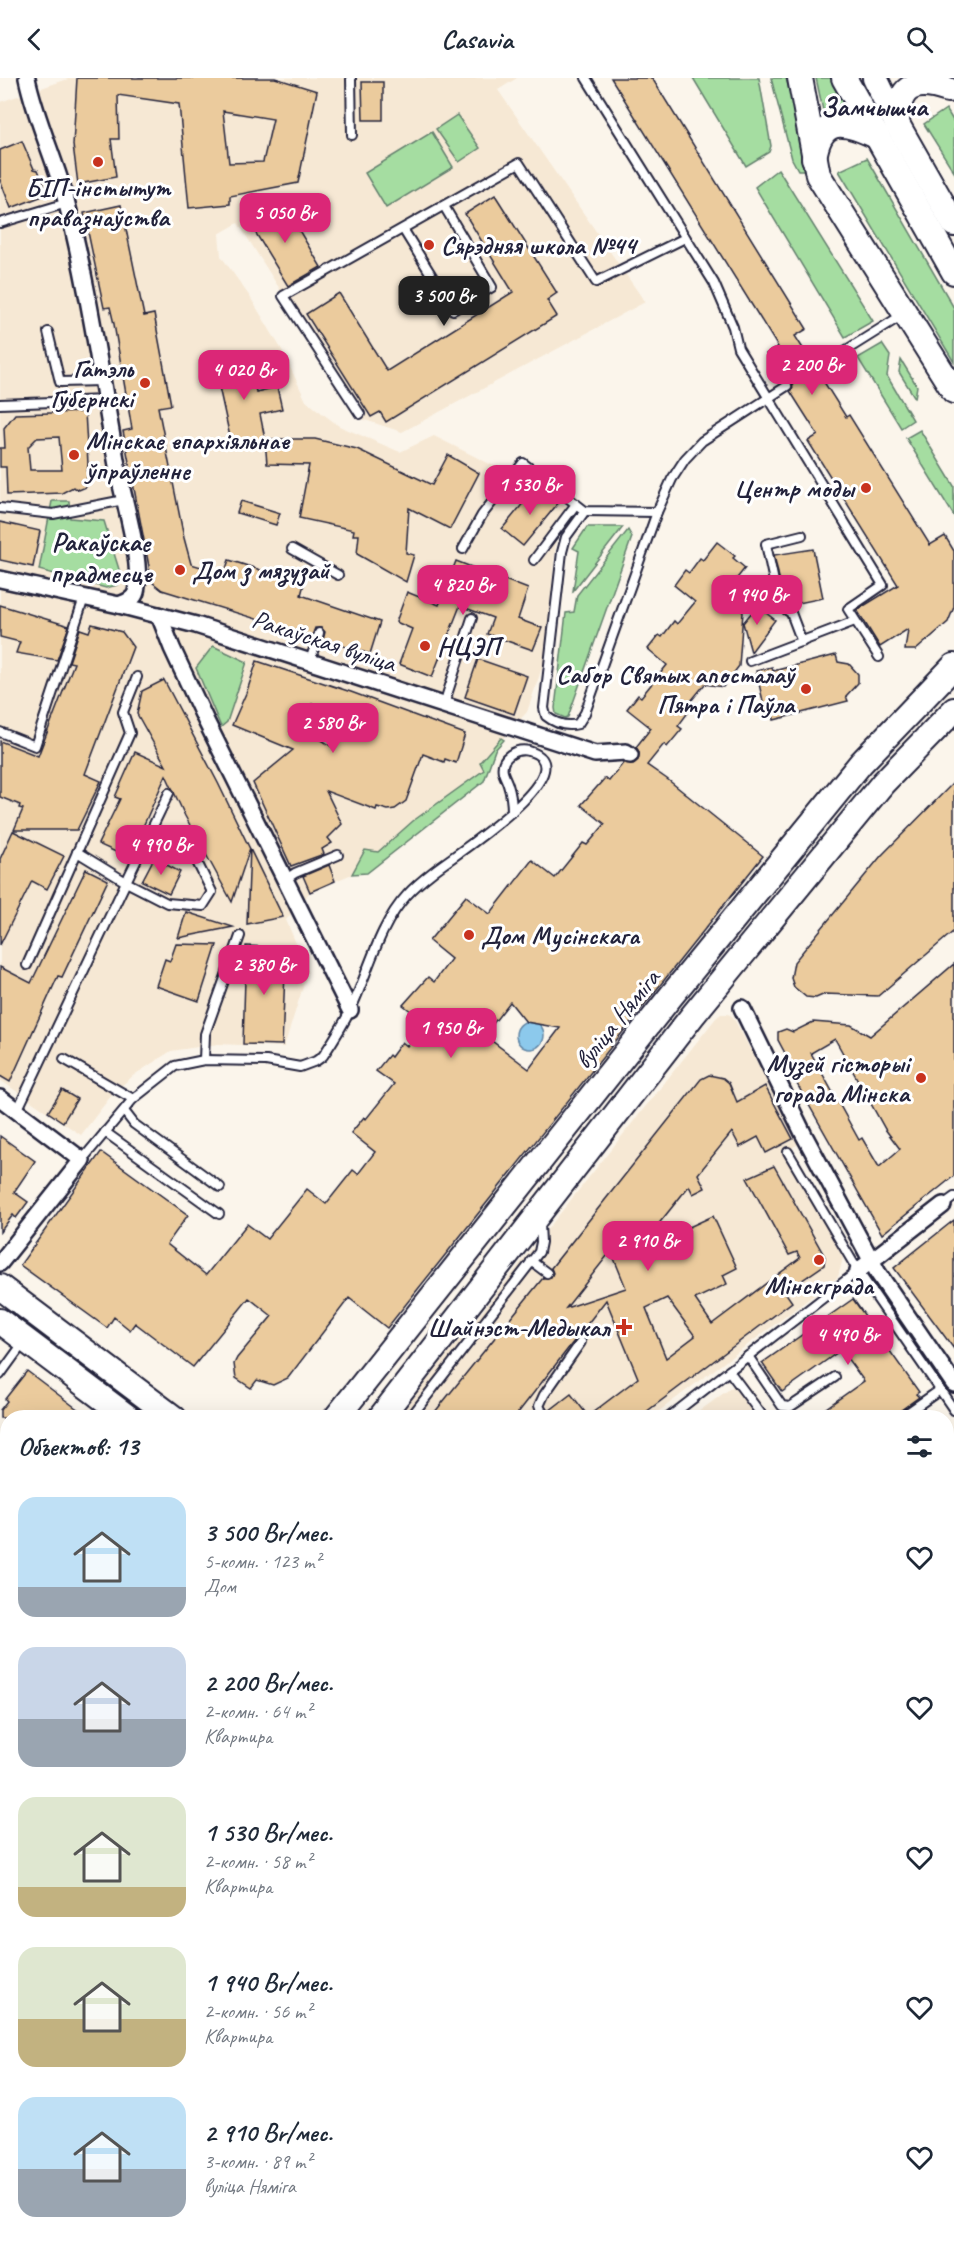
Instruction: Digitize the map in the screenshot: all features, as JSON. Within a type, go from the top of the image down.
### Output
[{"type":"main road","points":[[800,78],[818,175],[954,391]]},
{"type":"main road","points":[[844,78],[954,272]]},
{"type":"main road","points":[[875,78],[897,124],[954,225]]},
{"type":"main road","points":[[897,124],[900,98],[906,88],[915,83],[926,82],[946,89]]},
{"type":"main road","points":[[814,158],[816,146],[829,127],[841,124],[852,125],[876,136]]},
{"type":"main road","name":"вуліца Няміга","points":[[342,1410],[671,996],[861,763],[954,666]]},
{"type":"main road","points":[[386,1410],[693,1015],[883,783],[954,710]]},
{"type":"main road","points":[[0,1287],[163,1410]]},
{"type":"main road","points":[[0,1321],[26,1340],[103,1410]]},
{"type":"street","points":[[27,78],[67,203],[138,571],[136,594],[131,600],[119,605]]},
{"type":"street","name":"Ракаўская вуліца","points":[[0,579],[159,615],[310,661],[595,754],[626,752],[630,755]]},
{"type":"street","points":[[159,615],[177,659],[350,1010]]},
{"type":"street","points":[[741,1008],[871,1262],[947,1387]]},
{"type":"street","points":[[0,1098],[82,1160],[0,1263]]},
{"type":"street","points":[[858,1271],[949,1201]]},
{"type":"lane","points":[[351,78],[352,135]]},
{"type":"lane","points":[[586,78],[714,283],[733,327],[738,348],[883,585],[848,609],[879,657]]},
{"type":"lane","points":[[360,414],[283,296],[519,163],[596,282],[685,237]]},
{"type":"lane","points":[[0,223],[67,203]]},
{"type":"lane","points":[[403,229],[453,310],[492,287],[444,206]]},
{"type":"lane","points":[[816,369],[905,314]]},
{"type":"lane","points":[[48,332],[60,382],[102,381]]},
{"type":"lane","points":[[585,511],[566,537],[562,552],[545,698],[546,716],[567,726],[578,724],[585,714],[657,512],[672,479],[685,459],[702,441],[786,387]]},
{"type":"lane","points":[[0,404],[105,400]]},
{"type":"lane","points":[[463,549],[482,515],[524,463],[585,511],[657,512]]},
{"type":"lane","points":[[0,508],[52,514],[124,500]]},
{"type":"lane","points":[[534,561],[576,504]]},
{"type":"lane","points":[[802,535],[766,543],[779,605],[791,613],[802,642]]},
{"type":"lane","points":[[292,549],[338,575]]},
{"type":"lane","points":[[0,732],[35,746],[84,598]]},
{"type":"lane","points":[[444,704],[472,618]]},
{"type":"lane","points":[[750,661],[855,621]]},
{"type":"lane","points":[[310,661],[320,633]]},
{"type":"lane","points":[[27,965],[130,733],[123,712],[136,677]]},
{"type":"lane","points":[[82,1160],[133,1099],[175,1066],[204,1060],[266,1061],[300,1067],[316,1061],[327,1050],[350,1010],[384,930],[406,896],[435,870],[498,825],[512,812],[543,777],[542,759],[532,752],[520,750],[509,754],[504,762],[503,773],[511,796],[512,812]]},
{"type":"lane","points":[[17,1111],[169,794]]},
{"type":"lane","points":[[77,852],[126,882],[167,903],[203,906],[212,892],[188,844],[171,838]]},
{"type":"lane","points":[[285,880],[295,873],[338,855]]},
{"type":"lane","points":[[204,1060],[205,1034],[240,936]]},
{"type":"lane","points":[[64,1059],[133,1099]]},
{"type":"lane","points":[[124,1111],[134,1124],[220,1187]]},
{"type":"lane","points":[[105,1132],[219,1214]]},
{"type":"lane","points":[[788,1152],[858,1271],[947,1387],[954,1410]]},
{"type":"lane","points":[[416,1410],[539,1252],[541,1242],[539,1215]]},
{"type":"lane","points":[[531,1261],[547,1273]]},
{"type":"lane","points":[[678,1410],[858,1271]]},
{"type":"lane","points":[[0,1375],[26,1340]]},
{"type":"lane","points":[[541,1410],[539,1406],[544,1395],[581,1342]]},
{"type":"lane","points":[[748,1356],[782,1406],[790,1407],[835,1377]]},
{"type":"lane","points":[[729,1371],[758,1410]]},
{"type":"lane","points":[[912,1410],[947,1387]]},
{"type":"shaded area","points":[[71,78],[517,78],[498,90],[645,302],[402,432],[362,419],[238,223],[219,234],[221,256],[250,297],[282,350],[306,401],[339,426],[400,452],[434,436],[494,466],[517,466],[575,513],[556,540],[545,659],[527,712],[481,762],[484,770],[413,821],[378,852],[365,851],[352,874],[310,892],[286,920],[308,971],[284,1047],[218,1044],[171,1051],[134,1075],[114,1092],[81,1135],[0,1080],[0,102]]},
{"type":"shaded area","points":[[721,1014],[733,1017],[800,1143],[785,1152],[843,1258],[838,1277],[660,1410],[403,1410]]},
{"type":"shaded area","points":[[743,1379],[766,1410],[701,1410]]},
{"type":"green space","points":[[693,78],[759,78],[771,146],[769,152],[746,166]]},
{"type":"green space","points":[[771,78],[786,78],[807,158],[804,170],[798,170],[792,159]]},
{"type":"green space","points":[[816,78],[833,78],[848,107],[836,108],[825,120]]},
{"type":"green space","points":[[946,109],[954,122],[954,172],[924,124]]},
{"type":"green space","points":[[457,115],[480,148],[459,162],[436,129]]},
{"type":"green space","points":[[432,132],[453,167],[386,208],[365,173]]},
{"type":"green space","points":[[867,158],[954,308],[954,362],[839,171]]},
{"type":"green space","points":[[778,169],[873,321],[845,337],[755,187]]},
{"type":"green space","points":[[882,344],[890,356],[887,376],[913,420],[901,428],[858,358]]},
{"type":"green space","points":[[901,360],[917,386],[915,398],[899,372]]},
{"type":"green space","points":[[920,430],[954,486],[954,516],[906,438]]},
{"type":"green space","points":[[52,501],[69,501],[70,518],[104,521],[122,579],[117,585],[106,588],[39,570]]},
{"type":"green space","points":[[587,527],[623,527],[573,591],[579,551],[573,548]]},
{"type":"green space","points":[[628,530],[632,537],[568,717],[565,718],[556,714],[555,708],[566,613],[574,612],[577,595]]},
{"type":"green space","points":[[213,646],[247,662],[227,722],[221,727],[196,668]]},
{"type":"green space","points":[[501,738],[504,740],[495,750],[484,781],[367,873],[352,874],[365,850],[378,852],[413,821],[484,770],[480,762]]},
{"type":"water","points":[[530,1021],[540,1025],[544,1035],[540,1045],[530,1049],[520,1045],[516,1035],[520,1025]]},
{"type":"building","points":[[77,78],[275,78],[317,91],[298,183],[230,196],[230,204],[189,208],[179,104],[118,95],[119,139],[111,139],[116,177],[78,184],[73,145]],"holes":[[[223,111],[273,119],[263,162],[229,163]]]},
{"type":"building","points":[[611,78],[652,78],[807,329],[795,336],[813,364],[810,369],[811,373],[819,374],[846,417],[849,415],[930,545],[945,536],[954,551],[954,607],[948,622],[916,650],[905,650],[908,629],[880,647],[857,610],[898,585],[808,441],[818,435],[790,391],[793,388],[792,383],[789,380],[783,381],[766,354],[778,347]]},
{"type":"building","points":[[362,82],[383,82],[383,120],[363,120]]},
{"type":"building","points":[[22,141],[48,194],[11,208],[0,180],[0,150]]},
{"type":"building","points":[[495,195],[557,293],[547,300],[557,316],[386,422],[380,412],[371,417],[306,314],[339,293],[387,371],[513,292],[465,214]]},
{"type":"building","points":[[282,202],[321,267],[288,286],[249,222]]},
{"type":"building","points":[[121,205],[144,316],[154,314],[171,405],[158,407],[191,564],[224,574],[229,560],[304,584],[301,595],[380,622],[370,654],[323,640],[325,632],[321,628],[315,628],[312,636],[162,590],[152,582],[123,431],[132,429],[114,324],[110,307],[104,308],[84,213]]},
{"type":"building","points":[[249,357],[256,392],[277,387],[282,409],[260,414],[265,439],[232,446],[214,364]]},
{"type":"building","name":"Мінскае епархіяльнае ўпраўленне","points":[[85,412],[88,464],[86,487],[79,490],[73,487],[62,493],[7,495],[6,467],[0,467],[0,448],[5,448],[4,428],[15,414]],"holes":[[[59,437],[62,470],[30,470],[28,447],[37,438]]]},
{"type":"building","points":[[265,439],[315,439],[357,449],[432,485],[448,455],[479,473],[450,529],[409,508],[406,553],[414,555],[406,582],[357,554],[359,535],[353,535],[354,530],[299,518],[309,465],[267,464]]},
{"type":"building","points":[[538,485],[559,502],[523,546],[502,529]]},
{"type":"building","points":[[241,501],[280,513],[276,525],[237,513]]},
{"type":"building","points":[[0,522],[40,531],[33,567],[0,560]]},
{"type":"building","points":[[717,542],[735,556],[733,558],[745,568],[734,582],[737,584],[726,598],[743,612],[739,666],[723,687],[705,684],[686,707],[690,710],[678,726],[682,729],[667,747],[664,744],[647,765],[763,856],[387,1328],[349,1298],[288,1378],[273,1385],[257,1380],[251,1388],[236,1378],[234,1364],[272,1316],[249,1298],[193,1367],[135,1323],[130,1330],[114,1317],[107,1328],[20,1265],[101,1152],[188,1215],[167,1244],[206,1275],[247,1224],[267,1239],[307,1189],[326,1204],[353,1170],[358,1174],[375,1152],[351,1133],[364,1117],[366,1119],[394,1084],[376,1071],[389,1055],[391,1057],[402,1042],[407,1046],[426,1023],[403,1005],[428,977],[434,982],[451,959],[429,941],[466,896],[490,914],[532,860],[555,878],[583,843],[587,845],[605,824],[581,805],[605,778],[609,781],[624,762],[633,764],[638,760],[639,752],[636,747],[651,728],[627,709],[638,695],[641,697],[667,665],[648,649],[659,635],[662,637],[674,621],[677,624],[695,602],[674,585],[685,570],[689,573],[700,558],[703,560]],"holes":[[[510,1002],[526,1022],[560,1028],[529,1069],[484,1035]]]},
{"type":"building","points":[[813,549],[823,598],[789,605],[784,601],[774,555]]},
{"type":"building","points":[[456,561],[528,589],[518,619],[542,628],[533,650],[487,634],[493,618],[460,606],[432,677],[399,664],[412,629],[396,622],[407,592],[439,605]]},
{"type":"building","points":[[0,605],[69,626],[57,660],[16,653],[20,642],[0,637]]},
{"type":"building","points":[[757,606],[775,620],[751,652],[743,623]]},
{"type":"building","points":[[92,624],[122,632],[133,647],[85,774],[101,781],[77,830],[14,830],[23,809],[19,808],[20,805],[0,797],[0,741],[38,756],[74,663],[69,662],[80,629],[89,632]]},
{"type":"building","name":"Сабор Святых апосталаў Пятра і Паўла","points":[[836,655],[838,662],[849,664],[858,674],[858,683],[846,696],[848,701],[774,720],[773,713],[766,714],[756,671],[772,667],[773,671]]},
{"type":"building","points":[[478,659],[527,676],[514,714],[465,697]]},
{"type":"building","points":[[257,661],[351,692],[465,734],[456,763],[445,759],[444,762],[423,754],[406,801],[395,809],[377,807],[376,810],[326,791],[342,824],[328,838],[332,843],[322,849],[324,854],[291,866],[253,783],[293,750],[232,725]],"holes":[[[312,704],[343,714],[331,746],[300,726]]]},
{"type":"building","points":[[164,680],[250,849],[232,902],[185,816],[166,775],[129,858],[98,844],[120,799],[115,797],[135,752],[166,766],[137,714],[142,691]]},
{"type":"building","points":[[954,782],[954,931],[878,996],[825,994],[816,998],[806,997],[794,987],[791,978],[794,962],[881,856]]},
{"type":"building","points":[[13,831],[64,856],[47,889],[32,881],[0,945],[0,859]]},
{"type":"building","points":[[250,849],[283,917],[247,924]]},
{"type":"building","points":[[154,858],[180,872],[169,894],[142,881]]},
{"type":"building","points":[[329,865],[335,881],[310,892],[303,876]]},
{"type":"building","points":[[86,869],[108,880],[62,977],[58,976],[10,1082],[0,1076],[0,967],[31,983]]},
{"type":"building","points":[[186,912],[233,927],[178,938]]},
{"type":"building","points":[[176,944],[217,945],[199,1001],[156,986],[165,959],[170,961]]},
{"type":"building","points":[[246,946],[286,948],[282,1045],[243,1044]]},
{"type":"building","points":[[954,964],[954,1176],[882,1234],[784,1061],[786,1055],[778,1040],[778,1032],[786,1029],[793,1032],[813,1022],[851,1025],[870,1036]],"holes":[[[835,1039],[885,1129],[900,1149],[879,1167],[862,1138],[859,1140],[811,1053]]]},
{"type":"building","points":[[709,1075],[723,1078],[729,1083],[737,1102],[765,1086],[793,1139],[766,1153],[758,1137],[740,1147],[732,1132],[698,1174],[705,1188],[693,1194],[689,1186],[637,1251],[713,1216],[737,1268],[723,1275],[727,1284],[695,1299],[712,1324],[800,1258],[797,1252],[789,1255],[747,1178],[774,1166],[825,1257],[824,1265],[785,1292],[792,1302],[649,1410],[596,1410],[638,1378],[606,1300],[520,1410],[436,1410],[543,1278],[551,1277],[553,1273],[551,1268],[701,1079]],"holes":[[[611,1251],[626,1288],[566,1308]],[[667,1298],[695,1336],[666,1358],[646,1308]]]},
{"type":"building","points":[[62,1090],[77,1099],[63,1122],[48,1112]]},
{"type":"building","points":[[0,1136],[35,1161],[14,1192],[28,1202],[16,1218],[13,1215],[0,1232]]},
{"type":"building","points":[[954,1220],[954,1349],[894,1268]]},
{"type":"building","points":[[853,1299],[919,1392],[916,1394],[919,1397],[901,1410],[823,1410],[864,1381],[841,1350],[782,1392],[762,1363]]},
{"type":"building","points":[[27,1371],[79,1410],[0,1410],[7,1401],[5,1399]]},
{"type":"building","points":[[571,1394],[583,1410],[550,1410]]},
{"type":"place","name":"БІП-інстытут правазнаўства","points":[[98,162]]},
{"type":"place","name":"Сярэдняя школа №44","points":[[429,245]]},
{"type":"place","name":"Гатэль Губернскі","points":[[145,383]]},
{"type":"place","name":"Мінскае епархіяльнае ўпраўленне","points":[[74,455]]},
{"type":"place","name":"Центр моды","points":[[866,488]]},
{"type":"place","name":"Дом з мязузай","points":[[180,570]]},
{"type":"place","name":"НЦЭП","points":[[425,646]]},
{"type":"place","name":"Сабор Святых апосталаў Пятра і Паўла","points":[[806,689]]},
{"type":"place","name":"Дом Мусінскага","points":[[469,935]]},
{"type":"place","name":"Музей гісторыі горада Мінска","points":[[921,1078]]},
{"type":"place","name":"Мінскграда","points":[[819,1260]]},
{"type":"place","name":"Шайнэст-Медыкал","points":[[624,1327]]},
{"type":"district","name":"Замчышча","points":[[874,107]]},
{"type":"district","name":"Ракаўскае прадмесце","points":[[101,558]]}]
